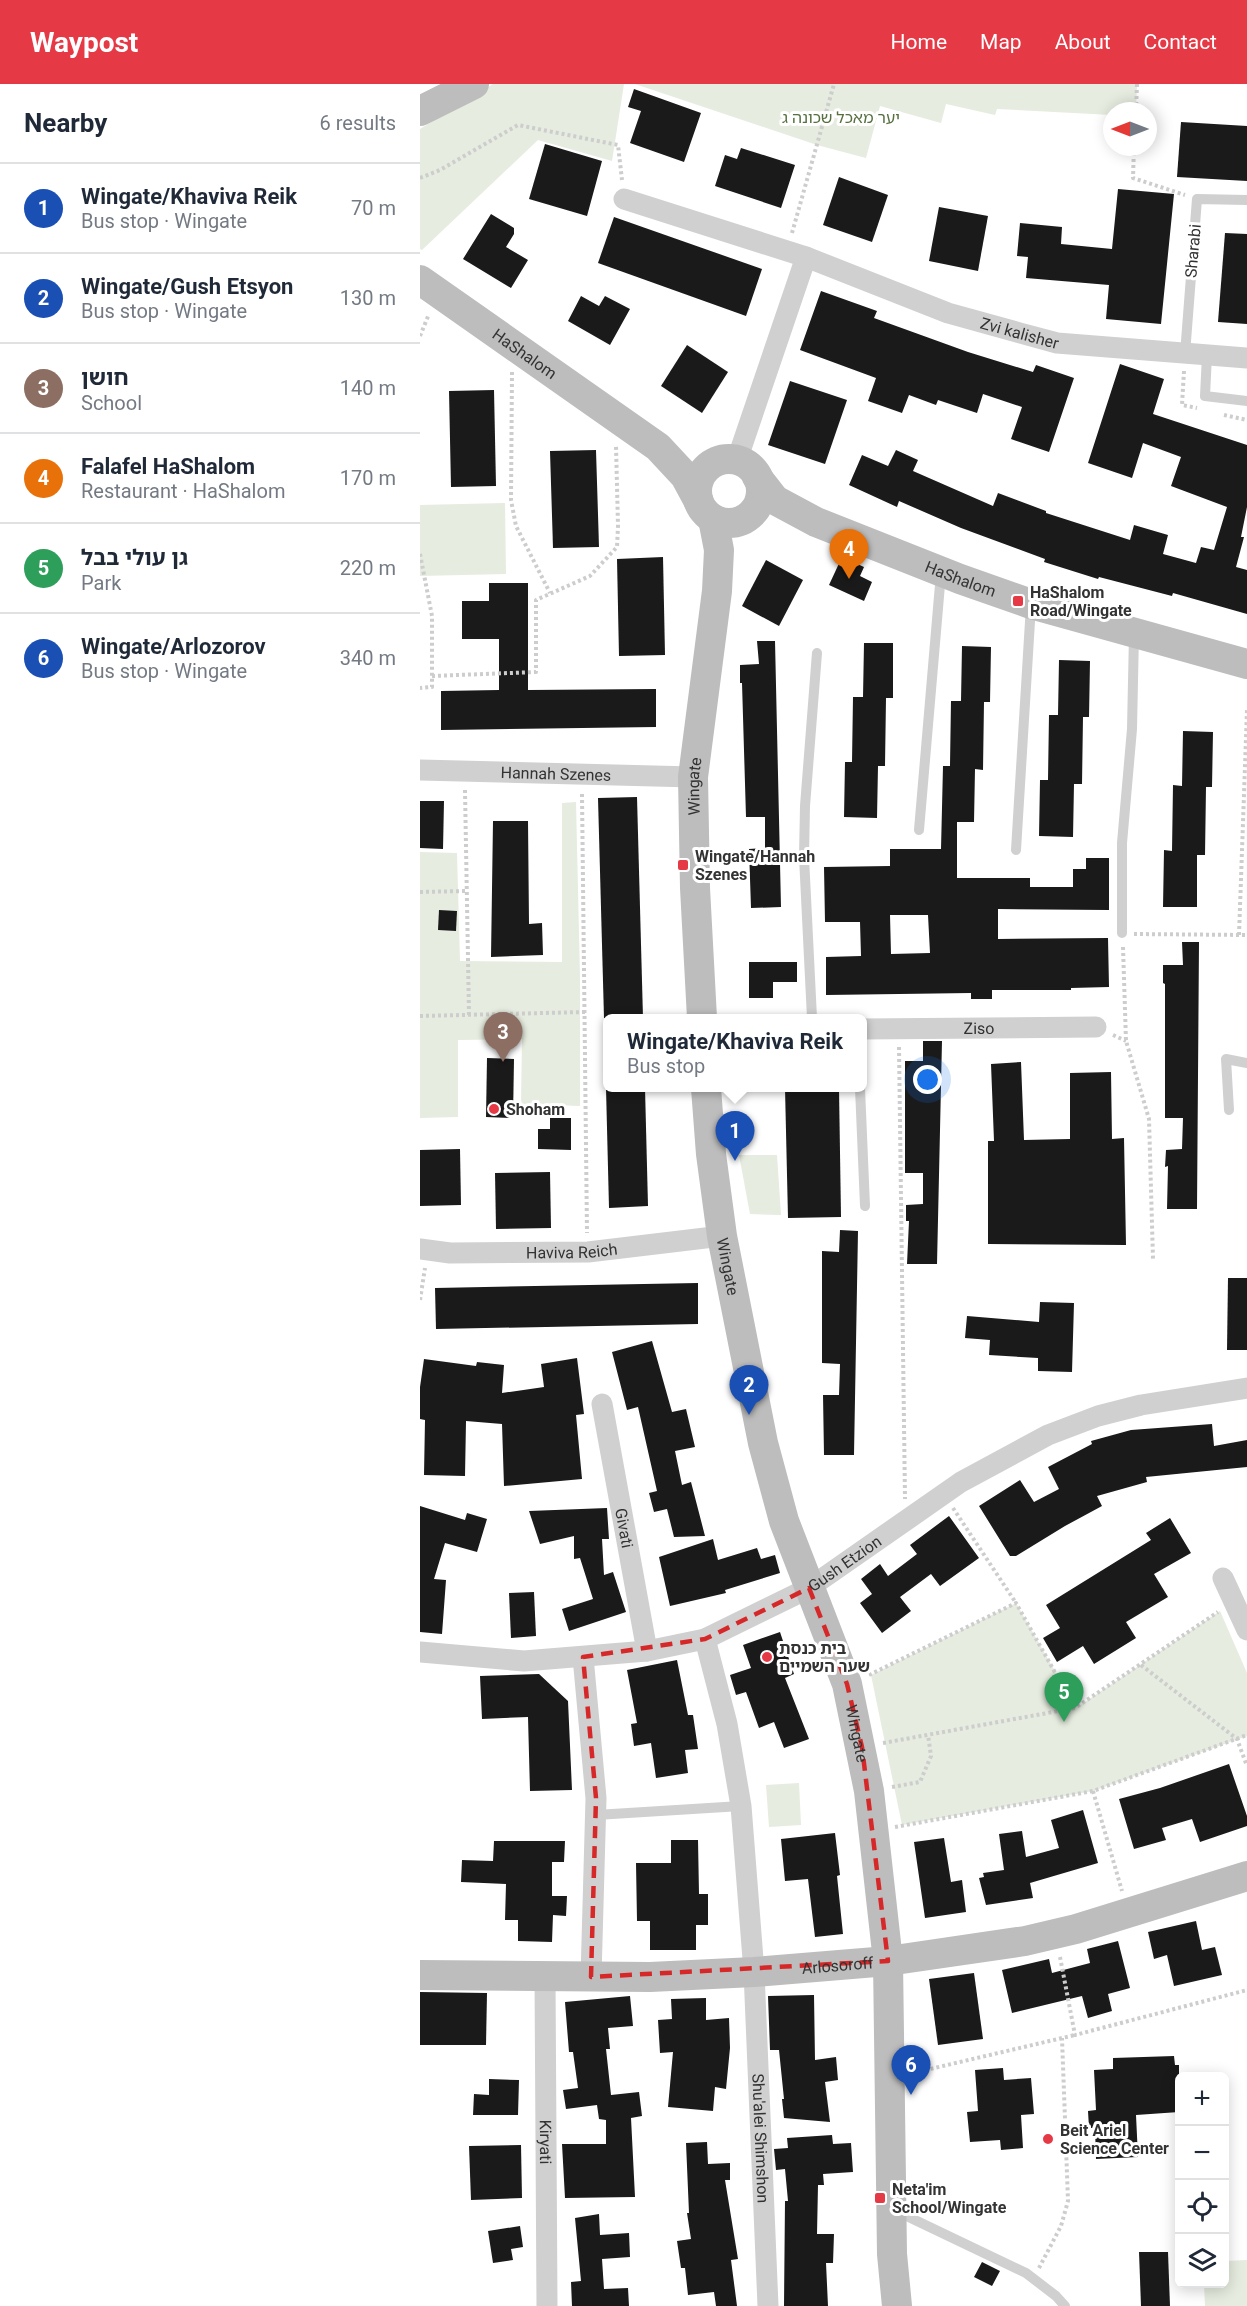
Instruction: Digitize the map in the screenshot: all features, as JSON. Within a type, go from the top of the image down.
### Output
[{"type":"street","points":[[420,111],[474,84]]},
{"type":"street","name":"Zvi kalisher","points":[[624,199],[796,254],[948,313],[1058,343],[1247,358]]},
{"type":"street","points":[[736,467],[796,254]]},
{"type":"street","name":"HaShalom","points":[[420,280],[658,447],[685,476],[706,511]]},
{"type":"street","name":"HaShalom","points":[[658,447],[692,458],[736,467],[775,500],[816,522],[941,572],[1031,604],[1247,664]]},
{"type":"street","points":[[736,467],[760,488],[760,498],[756,508],[745,519],[722,523],[706,511],[698,484],[707,468],[736,467]]},
{"type":"street","name":"Wingate","points":[[702,1014],[695,888],[693,777],[717,591],[719,550],[706,511]]},
{"type":"street","name":"HaShalom","points":[[745,519],[792,517],[816,522]]},
{"type":"street","name":"Wingate","points":[[717,591],[731,544],[745,519]]},
{"type":"street","name":"Hannah Szenes","points":[[420,770],[693,777]]},
{"type":"street","name":"Ziso","points":[[867,1029],[1096,1027]]},
{"type":"street","name":"Wingate","points":[[706,1092],[711,1154],[722,1236],[763,1443],[784,1521],[847,1684],[862,1747],[869,1791],[888,1961],[892,2254],[897,2306]]},
{"type":"street","name":"Haviva Reich","points":[[424,1250],[588,1252],[722,1236]]},
{"type":"street","name":"Gush Etzion","points":[[420,1652],[524,1661],[646,1651],[705,1639],[809,1588],[961,1482],[1048,1435],[1098,1416],[1141,1405],[1247,1388]]},
{"type":"street","name":"Givati","points":[[602,1404],[646,1651]]},
{"type":"street","points":[[1222,1578],[1247,1630]]},
{"type":"street","name":"Shu'alei Shimshon","points":[[705,1639],[727,1724],[741,1806],[754,1971],[768,2306]]},
{"type":"street","points":[[583,1657],[596,1815],[591,1977]]},
{"type":"street","name":"Arlosoroff","points":[[420,1975],[591,1977],[754,1971],[888,1961],[974,1950],[1055,1933],[1247,1876]]},
{"type":"street","name":"Kiryati","points":[[546,1977],[547,2306]]},
{"type":"street","name":"Wingate","points":[[892,2254],[907,2306]]},
{"type":"lane","points":[[1197,199],[1247,201]]},
{"type":"lane","name":"Sharabi","points":[[1185,354],[1197,199]]},
{"type":"lane","points":[[1207,355],[1205,396],[1247,400]]},
{"type":"lane","points":[[919,830],[941,572]]},
{"type":"lane","points":[[1016,850],[1031,604]]},
{"type":"lane","points":[[1122,933],[1122,843],[1132,729],[1134,633]]},
{"type":"lane","points":[[812,1014],[804,857],[805,806],[817,653]]},
{"type":"lane","points":[[1229,1110],[1227,1059],[1247,1063]]},
{"type":"lane","points":[[860,1092],[865,1206]]},
{"type":"lane","points":[[596,1815],[741,1806]]},
{"type":"lane","points":[[891,2209],[1026,2273],[1056,2296],[1065,2306]]},
{"type":"path","points":[[796,254],[834,84]]},
{"type":"path","points":[[1136,102],[1137,84]]},
{"type":"path","points":[[420,178],[440,170],[518,125],[618,145],[624,199]]},
{"type":"path","points":[[1134,156],[1133,178],[1197,199]]},
{"type":"path","points":[[514,345],[510,395],[510,500],[516,526],[550,593]]},
{"type":"path","points":[[432,676],[536,672],[536,600],[590,576],[617,547],[614,415]]},
{"type":"path","points":[[420,554],[432,616],[432,687],[420,688]]},
{"type":"path","points":[[1239,935],[1247,710]]},
{"type":"path","points":[[465,771],[469,1015]]},
{"type":"path","points":[[582,774],[588,1252]]},
{"type":"path","points":[[420,892],[467,891]]},
{"type":"path","points":[[1153,1259],[1149,1119],[1126,1041],[1122,933],[1247,935]]},
{"type":"path","points":[[420,1016],[585,1012]]},
{"type":"path","points":[[898,1028],[906,1521]]},
{"type":"path","points":[[420,1300],[424,1250]]},
{"type":"path","points":[[944,1494],[1016,1603],[1076,1708]]},
{"type":"path","points":[[847,1684],[872,1675],[1016,1603]]},
{"type":"path","points":[[862,1747],[1076,1708],[1234,1603]]},
{"type":"path","points":[[1140,1665],[1237,1739],[1247,1766]]},
{"type":"path","points":[[869,1791],[920,1782],[931,1756],[928,1735]]},
{"type":"path","points":[[875,1830],[1094,1791],[1247,1735]]},
{"type":"path","points":[[1094,1791],[1128,1913]]},
{"type":"path","points":[[1055,1933],[1076,2035]]},
{"type":"path","points":[[890,2078],[1076,2035],[1247,1990]]},
{"type":"path","points":[[1033,2279],[1061,2226],[1068,2201],[1062,2038]]},
{"type":"highlighted area","points":[[809,1588],[847,1684],[862,1747],[888,1961],[591,1977],[596,1798],[583,1657],[705,1639]]},
{"type":"green space","points":[[493,84],[624,84],[612,161],[538,140],[422,250],[420,249],[420,129]]},
{"type":"green space","name":"יער מאכל שכונה ג","points":[[635,84],[1137,84],[1136,102],[1103,102],[1103,115],[997,109],[995,115],[946,104],[941,123],[880,106],[866,158],[817,145]]},
{"type":"green space","points":[[505,503],[506,574],[420,576],[420,505]]},
{"type":"green space","points":[[576,802],[580,1106],[521,1104],[522,1039],[458,1040],[458,1117],[420,1118],[420,852],[457,853],[460,961],[562,962],[562,803]]},
{"type":"green space","points":[[739,1155],[777,1155],[781,1215],[750,1214]]},
{"type":"green space","points":[[1016,1603],[1076,1708],[1220,1611],[1247,1673],[1247,1736],[1093,1791],[902,1825],[871,1675]]},
{"type":"green space","points":[[799,1783],[801,1825],[769,1827],[766,1785]]},
{"type":"green space","points":[[1247,2260],[1247,2306],[1205,2306],[1204,2288],[1229,2288],[1229,2261]]},
{"type":"building","points":[[634,89],[701,113],[684,162],[630,143],[641,111],[628,107]]},
{"type":"building","points":[[1181,122],[1247,126],[1247,181],[1177,177]]},
{"type":"building","points":[[545,144],[602,161],[587,216],[529,199]]},
{"type":"building","points":[[741,148],[795,165],[781,208],[715,186],[725,155],[737,159]]},
{"type":"building","points":[[839,177],[888,195],[872,242],[823,225]]},
{"type":"building","points":[[1118,189],[1174,194],[1161,324],[1106,319],[1109,285],[1026,278],[1028,257],[1017,256],[1020,223],[1062,227],[1061,244],[1112,249]]},
{"type":"building","points":[[939,207],[988,216],[978,271],[929,261]]},
{"type":"building","points":[[491,214],[514,228],[514,234],[506,247],[528,260],[511,288],[463,259]]},
{"type":"building","points":[[614,217],[762,269],[746,316],[598,263]]},
{"type":"building","points":[[1225,233],[1247,234],[1247,324],[1218,322]]},
{"type":"building","points":[[821,291],[877,311],[874,318],[968,352],[1033,372],[1036,365],[1074,378],[1049,452],[1011,439],[1022,407],[983,394],[977,413],[938,400],[936,405],[909,395],[902,413],[868,401],[876,378],[800,350]]},
{"type":"building","points":[[581,296],[599,306],[605,296],[630,309],[610,345],[568,321]]},
{"type":"building","points":[[687,345],[728,372],[702,413],[661,386]]},
{"type":"building","points":[[1120,364],[1164,379],[1153,414],[1247,445],[1247,507],[1241,537],[1244,537],[1236,567],[1247,570],[1247,614],[1173,593],[1172,596],[1099,577],[1098,579],[1044,562],[1045,559],[961,528],[899,501],[897,507],[849,485],[862,455],[888,466],[896,450],[918,460],[913,471],[993,506],[998,493],[1046,511],[1046,513],[1130,540],[1134,525],[1168,535],[1163,554],[1196,563],[1201,547],[1214,550],[1227,507],[1171,486],[1181,457],[1143,443],[1132,478],[1088,463]]},
{"type":"building","points":[[790,381],[847,400],[825,464],[768,445]]},
{"type":"building","points":[[494,390],[496,486],[451,487],[449,391]]},
{"type":"building","points":[[596,450],[599,547],[553,548],[550,451]]},
{"type":"building","points":[[663,557],[665,655],[619,656],[617,559]]},
{"type":"building","points":[[842,557],[864,567],[860,576],[872,582],[864,601],[829,585]]},
{"type":"building","points":[[766,560],[803,580],[779,626],[742,606]]},
{"type":"building","points":[[489,583],[528,583],[528,690],[656,689],[656,727],[441,730],[441,691],[499,690],[499,639],[462,639],[462,601],[489,601]]},
{"type":"building","points":[[757,641],[775,641],[781,907],[751,908],[749,849],[765,848],[765,817],[746,817],[740,665],[759,664]]},
{"type":"building","points":[[864,643],[893,643],[893,698],[886,698],[885,766],[878,766],[877,818],[844,817],[845,762],[852,762],[853,697],[863,697]]},
{"type":"building","points":[[962,646],[991,647],[990,702],[984,702],[983,770],[975,769],[974,822],[957,822],[957,878],[1030,878],[1030,887],[1073,887],[1073,869],[1086,869],[1086,858],[1109,858],[1109,910],[998,909],[998,939],[1108,938],[1109,987],[1071,988],[1071,990],[992,990],[992,999],[971,999],[971,993],[826,995],[826,957],[861,956],[860,922],[825,922],[824,867],[890,866],[890,849],[941,849],[943,766],[950,766],[951,701],[961,701]],"holes":[[[890,915],[928,915],[930,953],[891,954]]]},
{"type":"building","points":[[1059,660],[1090,661],[1089,717],[1083,717],[1082,784],[1074,784],[1073,837],[1039,836],[1040,780],[1048,780],[1049,715],[1058,715]]},
{"type":"building","points":[[1183,731],[1213,732],[1212,787],[1206,787],[1205,855],[1197,855],[1197,907],[1163,907],[1164,850],[1172,851],[1173,785],[1182,786]]},
{"type":"building","points":[[637,797],[643,1014],[604,1014],[598,798]]},
{"type":"building","points":[[420,801],[444,801],[443,849],[420,848]]},
{"type":"building","points":[[493,821],[528,821],[529,924],[542,923],[543,955],[491,957]]},
{"type":"building","points":[[439,910],[457,911],[456,931],[438,930]]},
{"type":"building","points":[[1182,942],[1199,942],[1197,1209],[1167,1209],[1166,1150],[1182,1149],[1183,1118],[1165,1118],[1163,965],[1183,965]]},
{"type":"building","points":[[749,962],[797,962],[797,982],[773,982],[773,998],[749,998]]},
{"type":"building","points":[[923,1041],[942,1041],[937,1264],[907,1264],[909,1221],[906,1221],[906,1205],[923,1204],[923,1173],[905,1173],[905,1061],[923,1061]]},
{"type":"building","points":[[487,1058],[514,1059],[513,1118],[486,1117]]},
{"type":"building","points":[[1021,1062],[1024,1140],[1070,1139],[1070,1073],[1111,1072],[1112,1139],[1124,1138],[1126,1245],[988,1244],[988,1141],[994,1141],[991,1064]]},
{"type":"building","points":[[606,1092],[645,1092],[648,1206],[609,1208]]},
{"type":"building","points":[[785,1092],[839,1092],[841,1217],[788,1218]]},
{"type":"building","points":[[550,1118],[571,1118],[571,1150],[538,1149],[538,1129],[550,1129]]},
{"type":"building","points":[[460,1149],[461,1205],[420,1206],[420,1150]]},
{"type":"building","points":[[550,1172],[551,1228],[496,1229],[495,1173]]},
{"type":"building","points":[[840,1230],[858,1231],[854,1455],[824,1455],[823,1395],[839,1395],[840,1364],[822,1363],[822,1251],[839,1252]]},
{"type":"building","points":[[1228,1278],[1247,1278],[1247,1350],[1227,1350]]},
{"type":"building","points":[[698,1283],[698,1324],[436,1329],[435,1288]]},
{"type":"building","points":[[1040,1302],[1074,1303],[1072,1372],[1038,1371],[1038,1358],[989,1355],[990,1340],[965,1338],[967,1316],[1039,1322]]},
{"type":"building","points":[[652,1341],[672,1412],[686,1409],[695,1447],[675,1451],[682,1485],[691,1482],[705,1536],[674,1537],[667,1509],[654,1512],[649,1493],[657,1491],[638,1407],[627,1410],[612,1352]]},
{"type":"building","points":[[577,1358],[584,1414],[576,1415],[582,1479],[504,1486],[502,1424],[466,1421],[465,1476],[424,1475],[425,1420],[420,1419],[420,1387],[424,1359],[476,1366],[477,1362],[504,1365],[502,1393],[544,1387],[541,1364]]},
{"type":"building","points":[[1212,1424],[1214,1446],[1247,1440],[1247,1467],[1146,1477],[1147,1482],[1097,1496],[1102,1506],[1016,1556],[1010,1556],[979,1506],[1020,1480],[1034,1502],[1059,1489],[1048,1467],[1092,1444],[1091,1441],[1131,1430]]},
{"type":"building","points":[[420,1506],[465,1520],[467,1513],[487,1519],[477,1552],[445,1543],[434,1579],[446,1580],[442,1634],[420,1632]]},
{"type":"building","points":[[607,1508],[609,1539],[602,1539],[604,1575],[613,1572],[626,1612],[569,1631],[562,1609],[593,1599],[580,1558],[574,1559],[574,1536],[540,1544],[529,1511]]},
{"type":"building","points":[[949,1516],[979,1558],[940,1586],[931,1574],[900,1597],[911,1611],[882,1633],[860,1603],[872,1594],[861,1579],[880,1564],[888,1576],[917,1554],[910,1545]]},
{"type":"building","points":[[1170,1518],[1191,1553],[1154,1574],[1168,1597],[1126,1622],[1136,1638],[1094,1664],[1083,1646],[1057,1662],[1043,1638],[1060,1628],[1046,1605],[1151,1540],[1146,1533]]},
{"type":"building","points":[[713,1539],[718,1560],[757,1548],[761,1559],[775,1555],[780,1573],[725,1590],[726,1593],[670,1606],[659,1557]]},
{"type":"building","points":[[534,1592],[536,1636],[511,1638],[509,1593]]},
{"type":"building","points":[[780,1632],[794,1674],[785,1678],[809,1739],[784,1748],[774,1722],[759,1728],[746,1692],[736,1695],[730,1675],[751,1668],[743,1645]]},
{"type":"building","points":[[677,1660],[688,1715],[693,1715],[698,1749],[685,1750],[688,1773],[656,1778],[651,1743],[634,1746],[631,1724],[637,1723],[627,1670]]},
{"type":"building","points":[[539,1674],[568,1701],[572,1790],[530,1791],[528,1717],[482,1719],[480,1676]]},
{"type":"building","points":[[1229,1764],[1247,1816],[1247,1826],[1200,1842],[1192,1819],[1162,1828],[1166,1840],[1134,1849],[1119,1799],[1160,1788]]},
{"type":"building","points":[[1083,1810],[1098,1863],[1030,1883],[1033,1898],[986,1905],[979,1878],[984,1877],[983,1873],[1004,1870],[999,1834],[1022,1831],[1026,1857],[1059,1848],[1051,1820]]},
{"type":"building","points":[[835,1833],[843,1934],[815,1937],[808,1879],[785,1881],[781,1839]]},
{"type":"building","points":[[944,1838],[951,1882],[962,1880],[966,1912],[925,1918],[914,1842]]},
{"type":"building","points":[[671,1840],[698,1840],[699,1894],[708,1894],[708,1925],[696,1925],[696,1950],[650,1950],[650,1921],[637,1921],[636,1863],[671,1863]]},
{"type":"building","points":[[494,1841],[565,1841],[564,1862],[552,1862],[552,1896],[567,1896],[566,1916],[553,1915],[552,1942],[518,1941],[518,1920],[505,1920],[506,1884],[461,1882],[462,1860],[493,1861]]},
{"type":"building","points":[[1196,1921],[1202,1950],[1215,1947],[1222,1975],[1174,1986],[1167,1955],[1154,1959],[1148,1932]]},
{"type":"building","points":[[1118,1941],[1130,1988],[1108,1994],[1112,2011],[1088,2018],[1082,1996],[1012,2013],[1002,1970],[1049,1959],[1052,1973],[1090,1963],[1087,1949]]},
{"type":"building","points":[[974,1973],[983,2039],[938,2045],[929,1979]]},
{"type":"building","points":[[420,1992],[487,1993],[486,2045],[420,2045]]},
{"type":"building","points":[[814,1995],[815,2060],[836,2057],[838,2080],[825,2082],[830,2122],[784,2118],[779,2050],[770,2050],[768,1996]]},
{"type":"building","points":[[630,1996],[633,2026],[608,2028],[610,2049],[606,2049],[611,2095],[639,2092],[642,2116],[631,2118],[635,2197],[565,2198],[562,2144],[606,2144],[606,2120],[599,2119],[597,2105],[566,2109],[563,2090],[578,2088],[573,2052],[569,2052],[565,2002]]},
{"type":"building","points":[[706,1998],[706,2020],[729,2018],[730,2048],[726,2089],[715,2087],[713,2111],[668,2107],[673,2052],[660,2053],[658,2020],[672,2019],[671,1999]]},
{"type":"building","points":[[1174,2056],[1175,2065],[1179,2065],[1179,2072],[1175,2072],[1175,2112],[1136,2115],[1138,2157],[1096,2159],[1095,2128],[1089,2128],[1088,2111],[1096,2110],[1094,2070],[1113,2069],[1113,2058]]},
{"type":"building","points":[[1003,2068],[1004,2080],[1031,2078],[1034,2114],[1021,2115],[1023,2148],[1001,2150],[1000,2140],[970,2142],[967,2112],[978,2111],[975,2070]]},
{"type":"building","points":[[489,2079],[519,2080],[518,2115],[473,2115],[474,2094],[489,2095]]},
{"type":"building","points":[[832,2135],[833,2144],[851,2143],[853,2172],[823,2174],[824,2185],[818,2185],[817,2234],[834,2234],[833,2263],[826,2263],[828,2306],[784,2306],[785,2201],[788,2201],[785,2169],[776,2170],[774,2149],[788,2148],[787,2138]]},
{"type":"building","points":[[707,2142],[708,2164],[730,2163],[730,2180],[725,2180],[738,2259],[731,2260],[737,2306],[716,2306],[714,2292],[688,2295],[685,2268],[681,2268],[677,2241],[691,2239],[687,2213],[689,2213],[686,2143]]},
{"type":"building","points":[[521,2145],[522,2198],[471,2200],[469,2146]]},
{"type":"building","points":[[599,2214],[600,2235],[629,2233],[630,2257],[602,2259],[604,2289],[628,2288],[629,2306],[572,2306],[571,2282],[581,2281],[575,2218]]},
{"type":"building","points":[[520,2226],[523,2247],[511,2249],[513,2260],[493,2263],[488,2231]]},
{"type":"building","points":[[1139,2252],[1168,2252],[1170,2306],[1141,2306]]},
{"type":"building","points":[[982,2262],[1000,2271],[992,2286],[974,2277]]},
{"type":"place","name":"Falafel HaShalom","points":[[849,579]]},
{"type":"place","name":"HaShalom Road/Wingate","points":[[1018,601]]},
{"type":"place","name":"Wingate/Hannah Szenes","points":[[683,865]]},
{"type":"place","name":"חושן","points":[[503,1062]]},
{"type":"place","name":"Shoham","points":[[494,1109]]},
{"type":"place","name":"Wingate/Khaviva Reik","points":[[735,1161]]},
{"type":"place","name":"Wingate/Gush Etsyon","points":[[749,1415]]},
{"type":"place","name":"בית כנסת שער השמיים","points":[[767,1657]]},
{"type":"place","name":"גן עולי בבל","points":[[1064,1722]]},
{"type":"place","name":"Wingate/Arlozorov","points":[[911,2095]]},
{"type":"place","name":"Beit Ariel Science Center","points":[[1048,2139]]},
{"type":"place","name":"Neta'im School/Wingate","points":[[880,2198]]}]
